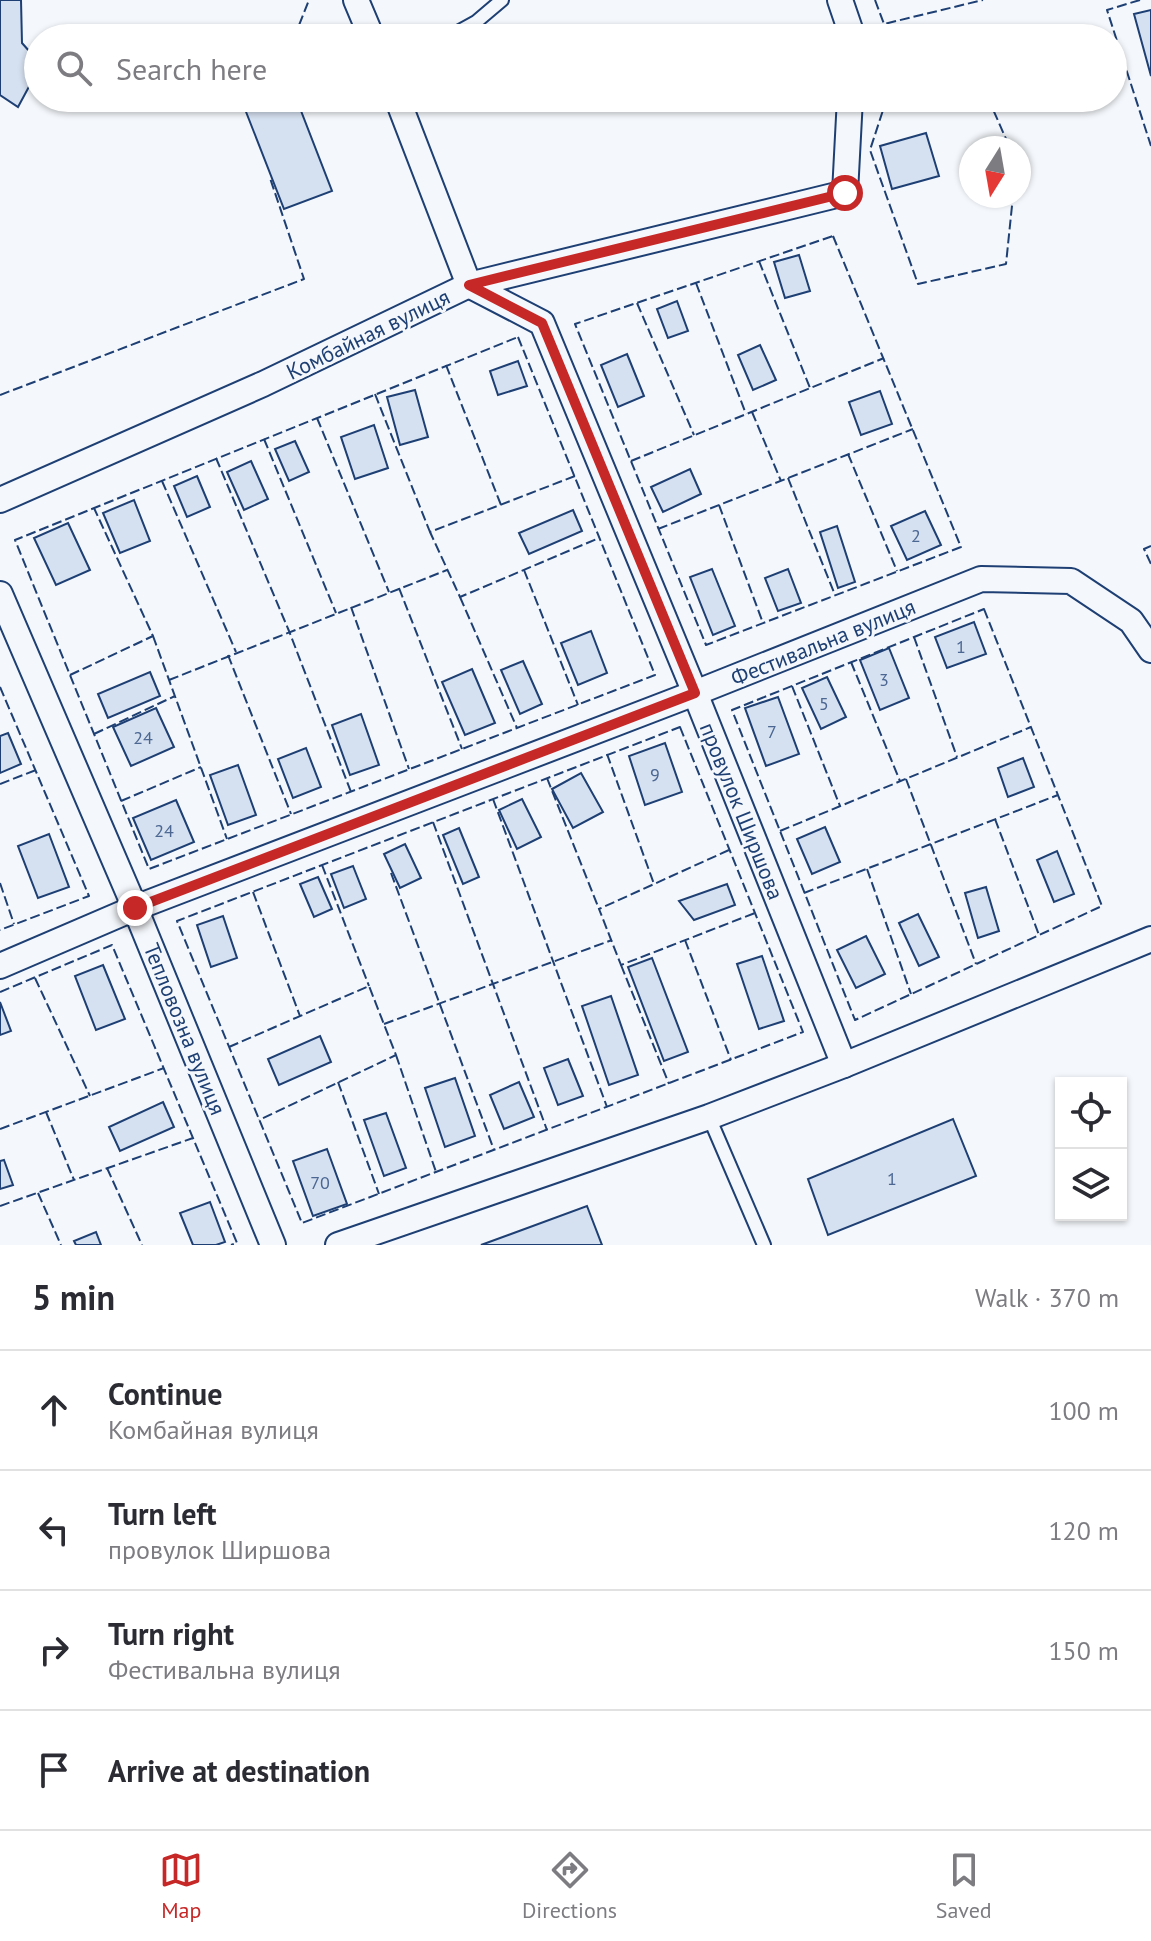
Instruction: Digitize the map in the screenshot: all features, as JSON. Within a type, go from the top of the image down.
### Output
[{"type":"street","points":[[356,0],[366,24]]},
{"type":"street","points":[[840,0],[848,24]]},
{"type":"street","points":[[402,112],[469,285]]},
{"type":"street","name":"Комбайная вулиця","points":[[0,500],[263,384],[469,285],[845,193],[849,112]]},
{"type":"street","name":"провулок Ширшова","points":[[469,285],[542,323],[844,1065]]},
{"type":"street","name":"Фестивальна вулиця","points":[[0,966],[135,908],[695,693],[981,579],[1071,581],[1131,621],[1151,650]]},
{"type":"street","name":"Тепловозна вулиця","points":[[0,594],[135,908],[273,1245]]},
{"type":"street","points":[[338,1245],[709,1117],[1151,939]]},
{"type":"lane","points":[[472,24],[502,0]]},
{"type":"lane","points":[[709,1117],[764,1245]]},
{"type":"building","points":[[0,0],[21,0],[24,96],[18,107],[0,95]]},
{"type":"building","points":[[1151,10],[1151,76],[1134,14]]},
{"type":"building","points":[[246,112],[301,112],[332,191],[284,209]]},
{"type":"building","points":[[926,133],[939,176],[892,189],[880,146]]},
{"type":"building","points":[[799,255],[810,291],[785,298],[774,262]]},
{"type":"building","points":[[677,301],[688,331],[668,338],[657,309]]},
{"type":"building","points":[[760,345],[776,380],[753,390],[738,355]]},
{"type":"building","points":[[627,354],[644,396],[618,407],[601,365]]},
{"type":"building","points":[[518,361],[527,386],[498,395],[490,371]]},
{"type":"building","points":[[415,390],[428,437],[400,445],[387,397]]},
{"type":"building","points":[[880,391],[892,424],[861,435],[849,402]]},
{"type":"building","points":[[374,425],[388,468],[355,479],[341,437]]},
{"type":"building","points":[[295,441],[309,472],[289,481],[275,449]]},
{"type":"building","points":[[251,461],[268,499],[244,510],[227,472]]},
{"type":"building","points":[[690,469],[701,494],[663,512],[651,487]]},
{"type":"building","points":[[197,476],[210,507],[187,517],[174,486]]},
{"type":"building","points":[[134,500],[150,541],[120,553],[103,513]]},
{"type":"building","points":[[573,510],[582,531],[529,554],[519,533]]},
{"type":"building","points":[[925,511],[941,545],[907,560],[891,526]]},
{"type":"building","points":[[68,523],[90,570],[56,585],[34,538]]},
{"type":"building","points":[[837,526],[855,582],[838,588],[820,532]]},
{"type":"building","points":[[712,569],[735,626],[713,635],[690,577]]},
{"type":"building","points":[[788,569],[801,603],[778,611],[765,578]]},
{"type":"building","points":[[974,622],[986,654],[947,668],[935,637]]},
{"type":"building","points":[[591,631],[607,673],[578,685],[561,643]]},
{"type":"building","points":[[889,648],[909,698],[880,710],[860,660]]},
{"type":"building","points":[[523,661],[542,704],[520,714],[501,670]]},
{"type":"building","points":[[472,669],[495,723],[465,735],[442,682]]},
{"type":"building","points":[[150,672],[160,696],[108,718],[98,694]]},
{"type":"building","points":[[827,677],[846,717],[821,729],[802,688]]},
{"type":"building","points":[[778,697],[799,754],[766,766],[745,708]]},
{"type":"building","points":[[156,708],[174,747],[131,766],[113,727]]},
{"type":"building","points":[[361,714],[379,765],[350,775],[332,725]]},
{"type":"building","points":[[8,733],[21,764],[0,773],[0,736]]},
{"type":"building","points":[[665,743],[682,792],[645,805],[629,756]]},
{"type":"building","points":[[306,748],[321,787],[293,798],[278,759]]},
{"type":"building","points":[[1023,758],[1034,787],[1008,797],[998,768]]},
{"type":"building","points":[[238,765],[256,815],[228,825],[210,775]]},
{"type":"building","points":[[581,773],[603,812],[573,828],[552,789]]},
{"type":"building","points":[[522,799],[541,837],[517,849],[499,810]]},
{"type":"building","points":[[176,800],[194,842],[151,860],[133,818]]},
{"type":"building","points":[[825,827],[840,862],[812,874],[797,839]]},
{"type":"building","points":[[459,828],[479,877],[463,884],[443,835]]},
{"type":"building","points":[[49,834],[69,887],[38,898],[18,846]]},
{"type":"building","points":[[405,844],[421,878],[400,888],[384,854]]},
{"type":"building","points":[[1057,851],[1074,894],[1054,902],[1037,860]]},
{"type":"building","points":[[353,866],[366,899],[344,908],[331,874]]},
{"type":"building","points":[[318,877],[332,909],[314,917],[300,884]]},
{"type":"building","points":[[727,884],[735,905],[694,920],[679,901]]},
{"type":"building","points":[[986,887],[999,931],[978,938],[965,893]]},
{"type":"building","points":[[918,914],[939,957],[919,966],[899,923]]},
{"type":"building","points":[[223,916],[237,958],[211,967],[197,925]]},
{"type":"building","points":[[866,936],[885,974],[856,988],[837,950]]},
{"type":"building","points":[[762,956],[784,1021],[759,1029],[737,964]]},
{"type":"building","points":[[652,958],[688,1052],[664,1061],[628,967]]},
{"type":"building","points":[[103,965],[125,1019],[96,1030],[75,976]]},
{"type":"building","points":[[611,996],[638,1075],[609,1085],[582,1006]]},
{"type":"building","points":[[0,1002],[11,1031],[0,1035]]},
{"type":"building","points":[[320,1036],[331,1062],[279,1085],[268,1059]]},
{"type":"building","points":[[568,1059],[583,1096],[558,1105],[544,1068]]},
{"type":"building","points":[[455,1078],[475,1136],[445,1147],[425,1088]]},
{"type":"building","points":[[519,1082],[534,1117],[504,1129],[490,1095]]},
{"type":"building","points":[[163,1102],[174,1127],[120,1151],[109,1127]]},
{"type":"building","points":[[386,1113],[406,1168],[384,1176],[364,1120]]},
{"type":"building","points":[[953,1119],[976,1176],[828,1235],[808,1179]]},
{"type":"building","points":[[327,1149],[347,1204],[313,1216],[293,1161]]},
{"type":"building","points":[[4,1160],[13,1185],[0,1189],[0,1161]]},
{"type":"building","points":[[210,1202],[225,1242],[193,1245],[180,1213]]},
{"type":"building","points":[[587,1206],[602,1245],[481,1245]]},
{"type":"building","points":[[96,1232],[101,1245],[76,1245],[74,1241]]},
{"type":"fence","points":[[300,24],[309,0]]},
{"type":"fence","points":[[875,0],[884,24],[983,0]]},
{"type":"fence","points":[[1112,24],[1107,10],[1140,0]]},
{"type":"fence","points":[[1127,72],[1151,146]]},
{"type":"fence","points":[[882,112],[870,150],[918,284],[1006,264],[1012,208]]},
{"type":"fence","points":[[994,112],[1005,136]]},
{"type":"fence","points":[[0,395],[304,279],[270,178]]},
{"type":"fence","points":[[833,236],[961,547],[706,645],[575,324],[833,236]]},
{"type":"fence","points":[[759,261],[810,388]]},
{"type":"fence","points":[[696,283],[746,414]]},
{"type":"fence","points":[[637,303],[694,435]]},
{"type":"fence","points":[[518,337],[655,675],[149,869],[15,540],[518,337]]},
{"type":"fence","points":[[631,461],[884,358]]},
{"type":"fence","points":[[446,365],[501,505]]},
{"type":"fence","points":[[375,394],[430,532]]},
{"type":"fence","points":[[752,412],[781,481]]},
{"type":"fence","points":[[317,418],[389,592]]},
{"type":"fence","points":[[658,529],[913,429]]},
{"type":"fence","points":[[264,439],[336,613]]},
{"type":"fence","points":[[848,454],[897,571]]},
{"type":"fence","points":[[216,458],[289,631],[351,792]]},
{"type":"fence","points":[[575,476],[430,532],[460,597],[599,538]]},
{"type":"fence","points":[[788,478],[835,595]]},
{"type":"fence","points":[[162,481],[236,652]]},
{"type":"fence","points":[[719,505],[763,623]]},
{"type":"fence","points":[[70,675],[153,636],[94,508]]},
{"type":"fence","points":[[1151,546],[1144,549],[1151,564]]},
{"type":"fence","points":[[169,680],[447,570]]},
{"type":"fence","points":[[524,570],[578,705]]},
{"type":"fence","points":[[399,588],[462,749]]},
{"type":"fence","points":[[460,597],[517,728]]},
{"type":"fence","points":[[351,607],[409,769]]},
{"type":"fence","points":[[984,609],[1102,906],[855,1020],[732,710],[984,609]]},
{"type":"fence","points":[[153,636],[227,839]]},
{"type":"fence","points":[[914,637],[957,757]]},
{"type":"fence","points":[[228,655],[291,814]]},
{"type":"fence","points":[[851,662],[900,781]]},
{"type":"fence","points":[[792,686],[840,806]]},
{"type":"fence","points":[[0,687],[89,896],[0,930]]},
{"type":"fence","points":[[94,734],[175,696]]},
{"type":"fence","points":[[680,727],[803,1032],[302,1223],[177,921],[680,727]]},
{"type":"fence","points":[[780,831],[1031,727]]},
{"type":"fence","points":[[607,754],[654,884]]},
{"type":"fence","points":[[121,801],[201,767]]},
{"type":"fence","points":[[0,784],[36,770]]},
{"type":"fence","points":[[547,778],[599,909]]},
{"type":"fence","points":[[906,779],[976,964]]},
{"type":"fence","points":[[804,893],[1058,795]]},
{"type":"fence","points":[[493,799],[607,1107]]},
{"type":"fence","points":[[995,819],[1039,935]]},
{"type":"fence","points":[[433,822],[547,1130]]},
{"type":"fence","points":[[729,850],[599,909],[621,965],[755,913]]},
{"type":"fence","points":[[322,865],[369,986]]},
{"type":"fence","points":[[867,869],[911,994]]},
{"type":"fence","points":[[391,873],[494,1150]]},
{"type":"fence","points":[[0,883],[14,924]]},
{"type":"fence","points":[[253,892],[300,1016]]},
{"type":"fence","points":[[384,1024],[612,940]]},
{"type":"fence","points":[[685,940],[731,1060]]},
{"type":"fence","points":[[0,992],[112,945],[237,1243],[231,1245]]},
{"type":"fence","points":[[621,965],[669,1084]]},
{"type":"fence","points":[[35,978],[90,1096]]},
{"type":"fence","points":[[229,1047],[369,986],[396,1055],[259,1120]]},
{"type":"fence","points":[[396,1055],[436,1172]]},
{"type":"fence","points":[[0,1129],[164,1068]]},
{"type":"fence","points":[[338,1082],[379,1194]]},
{"type":"fence","points":[[46,1112],[74,1180]]},
{"type":"fence","points":[[0,1206],[193,1138]]},
{"type":"fence","points":[[107,1168],[142,1245]]},
{"type":"fence","points":[[38,1193],[61,1245]]},
{"type":"route","points":[[135,908],[695,693],[542,323],[469,285],[845,193]]}]
